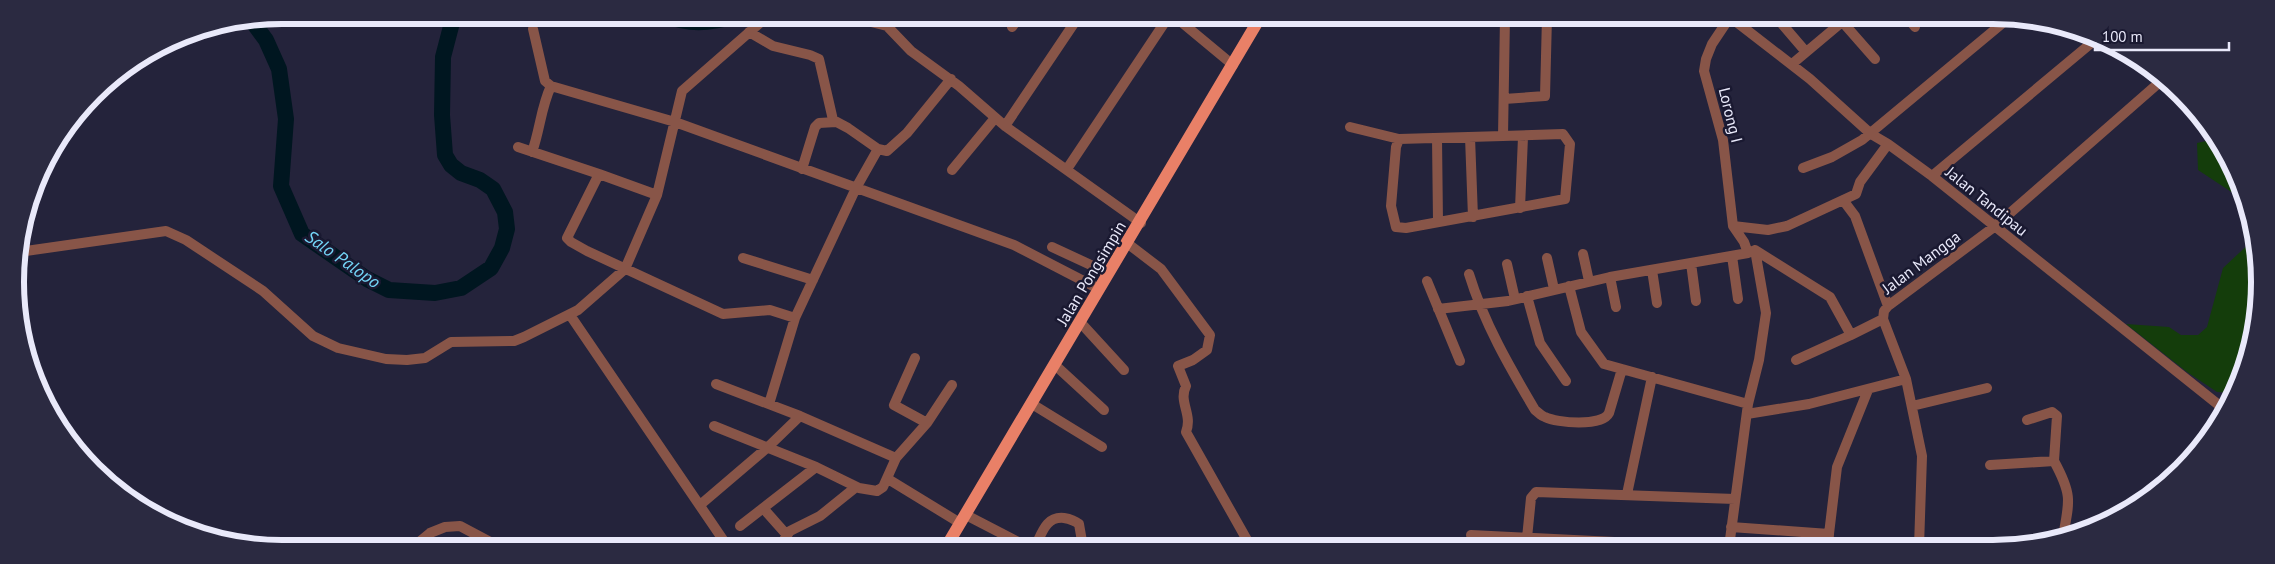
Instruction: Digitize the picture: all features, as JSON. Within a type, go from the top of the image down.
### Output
[{"type":"main road","name":"Jalan Pongsimpin","points":[[950,540],[1108,273],[1141,222],[1256,24]]},
{"type":"street","points":[[26,251],[156,231],[172,233],[263,291],[318,340],[338,348],[393,360],[425,358],[451,342],[514,340],[570,315],[625,269],[657,195],[679,99],[685,87],[758,24]]},
{"type":"street","points":[[878,24],[887,26],[911,51],[951,79],[994,118],[1141,222]]},
{"type":"street","points":[[1012,28],[1015,24]]},
{"type":"street","points":[[1005,126],[1074,24]]},
{"type":"street","points":[[1067,169],[1164,24]]},
{"type":"street","points":[[1184,24],[1233,65]]},
{"type":"street","points":[[1503,136],[1505,24]]},
{"type":"street","points":[[1504,99],[1545,96],[1547,24]]},
{"type":"street","name":"Lorong I","points":[[1725,24],[1712,44],[1704,71],[1723,140],[1733,226]]},
{"type":"street","name":"Jalan Tandipau","points":[[1739,24],[1792,64],[1871,134],[1932,176],[2220,406]]},
{"type":"street","points":[[1782,24],[1806,52]]},
{"type":"street","points":[[1792,64],[1837,24]]},
{"type":"street","points":[[1846,24],[1875,58]]},
{"type":"street","points":[[1912,24],[1915,28]]},
{"type":"street","points":[[1803,168],[1832,157],[1871,134],[2002,24]]},
{"type":"street","points":[[533,29],[545,81],[551,86],[675,122],[1022,248],[1099,289]]},
{"type":"street","points":[[749,32],[773,46],[810,55],[820,61],[832,118],[878,149],[887,150],[902,138],[951,79]]},
{"type":"street","points":[[1932,176],[2091,43]]},
{"type":"street","name":"Jalan Mangga","points":[[1919,540],[1922,456],[1906,379],[1883,319],[1884,311],[1888,306],[1994,226],[2158,84]]},
{"type":"street","points":[[532,152],[541,124],[541,112],[545,98],[551,86]]},
{"type":"street","points":[[952,170],[994,118]]},
{"type":"street","points":[[802,168],[815,127],[818,123],[836,122]]},
{"type":"street","points":[[1350,126],[1399,139],[1523,137],[1563,134],[1570,144],[1565,198],[1474,217],[1406,228],[1396,227],[1391,206],[1394,165],[1399,139]]},
{"type":"street","points":[[1470,137],[1474,217]]},
{"type":"street","points":[[1520,208],[1523,137]]},
{"type":"street","points":[[1437,138],[1438,222]]},
{"type":"street","points":[[1733,226],[1777,229],[1843,200],[1857,192],[1860,182],[1888,144]]},
{"type":"street","points":[[518,147],[657,195]]},
{"type":"street","points":[[769,404],[796,318],[856,188],[878,149]]},
{"type":"street","points":[[599,174],[567,238],[625,269],[723,314],[770,310],[796,318]]},
{"type":"street","points":[[1843,200],[1854,216],[1888,306]]},
{"type":"street","points":[[1733,226],[1752,251],[1830,297],[1851,335]]},
{"type":"street","points":[[1128,243],[1161,269],[1210,335],[1207,350],[1193,360],[1178,366],[1186,386],[1182,393],[1189,422],[1186,432],[1247,540]]},
{"type":"street","points":[[1052,247],[1108,273]]},
{"type":"street","points":[[1438,309],[1515,299],[1610,277],[1752,251]]},
{"type":"street","points":[[1730,540],[1747,409],[1759,360],[1766,313],[1752,251]]},
{"type":"street","points":[[1584,254],[1589,282]]},
{"type":"street","points":[[1732,256],[1738,299]]},
{"type":"street","points":[[743,258],[813,280]]},
{"type":"street","points":[[1547,258],[1554,289]]},
{"type":"street","points":[[1691,263],[1696,301]]},
{"type":"street","points":[[1507,264],[1515,299]]},
{"type":"street","points":[[1652,270],[1658,302]]},
{"type":"street","points":[[1469,274],[1478,304],[1509,367],[1536,410],[1546,418],[1590,423],[1605,418],[1609,413],[1622,369]]},
{"type":"street","points":[[1610,277],[1616,307]]},
{"type":"street","points":[[1426,281],[1460,361]]},
{"type":"street","points":[[1569,286],[1581,332],[1603,363],[1652,377],[1747,409],[1802,406],[1906,379]]},
{"type":"street","points":[[1527,296],[1540,343],[1566,381]]},
{"type":"street","points":[[570,315],[723,540]]},
{"type":"street","points":[[1796,360],[1883,319]]},
{"type":"street","points":[[1080,322],[1124,370]]},
{"type":"street","points":[[915,358],[894,404],[927,423]]},
{"type":"street","points":[[1055,365],[1104,410]]},
{"type":"street","points":[[1627,494],[1652,377]]},
{"type":"street","points":[[716,384],[800,416],[896,458]]},
{"type":"street","points":[[714,426],[768,447],[856,487],[877,491],[883,487],[888,479],[896,458],[927,423],[952,385]]},
{"type":"street","points":[[1912,406],[1987,388]]},
{"type":"street","points":[[1829,540],[1836,472],[1868,390]]},
{"type":"street","points":[[1032,404],[1102,447]]},
{"type":"street","points":[[2027,420],[2052,412],[2057,416],[2054,461],[2069,492],[2069,504],[2064,530]]},
{"type":"street","points":[[700,505],[768,447],[800,416]]},
{"type":"street","points":[[1990,465],[2054,461]]},
{"type":"street","points":[[740,526],[816,468]]},
{"type":"street","points":[[888,479],[963,519],[1012,540]]},
{"type":"street","points":[[783,540],[786,534],[828,511],[856,487]]},
{"type":"street","points":[[1527,538],[1531,498],[1536,492],[1735,499]]},
{"type":"street","points":[[763,508],[786,534]]},
{"type":"street","points":[[1039,540],[1048,523],[1053,519],[1059,518],[1073,519],[1079,524],[1082,540]]},
{"type":"street","points":[[421,540],[426,535],[441,528],[460,526],[486,540]]},
{"type":"street","points":[[1731,527],[1822,540]]},
{"type":"street","points":[[1471,535],[1569,540]]},
{"type":"green space","points":[[2209,140],[2225,168],[2237,196],[2198,170],[2197,143]]},
{"type":"green space","points":[[2248,244],[2251,265],[2249,316],[2238,365],[2227,393],[2217,392],[2187,372],[2126,324],[2169,327],[2181,335],[2198,335],[2207,327],[2223,268]]},
{"type":"waterway","name":"Salo Palopo","points":[[255,25],[266,40],[279,69],[286,119],[281,186],[302,234],[367,279],[389,290],[435,293],[461,288],[491,268],[502,248],[507,229],[505,212],[493,189],[480,180],[461,173],[451,165],[445,155],[442,115],[443,57],[452,24]]}]
